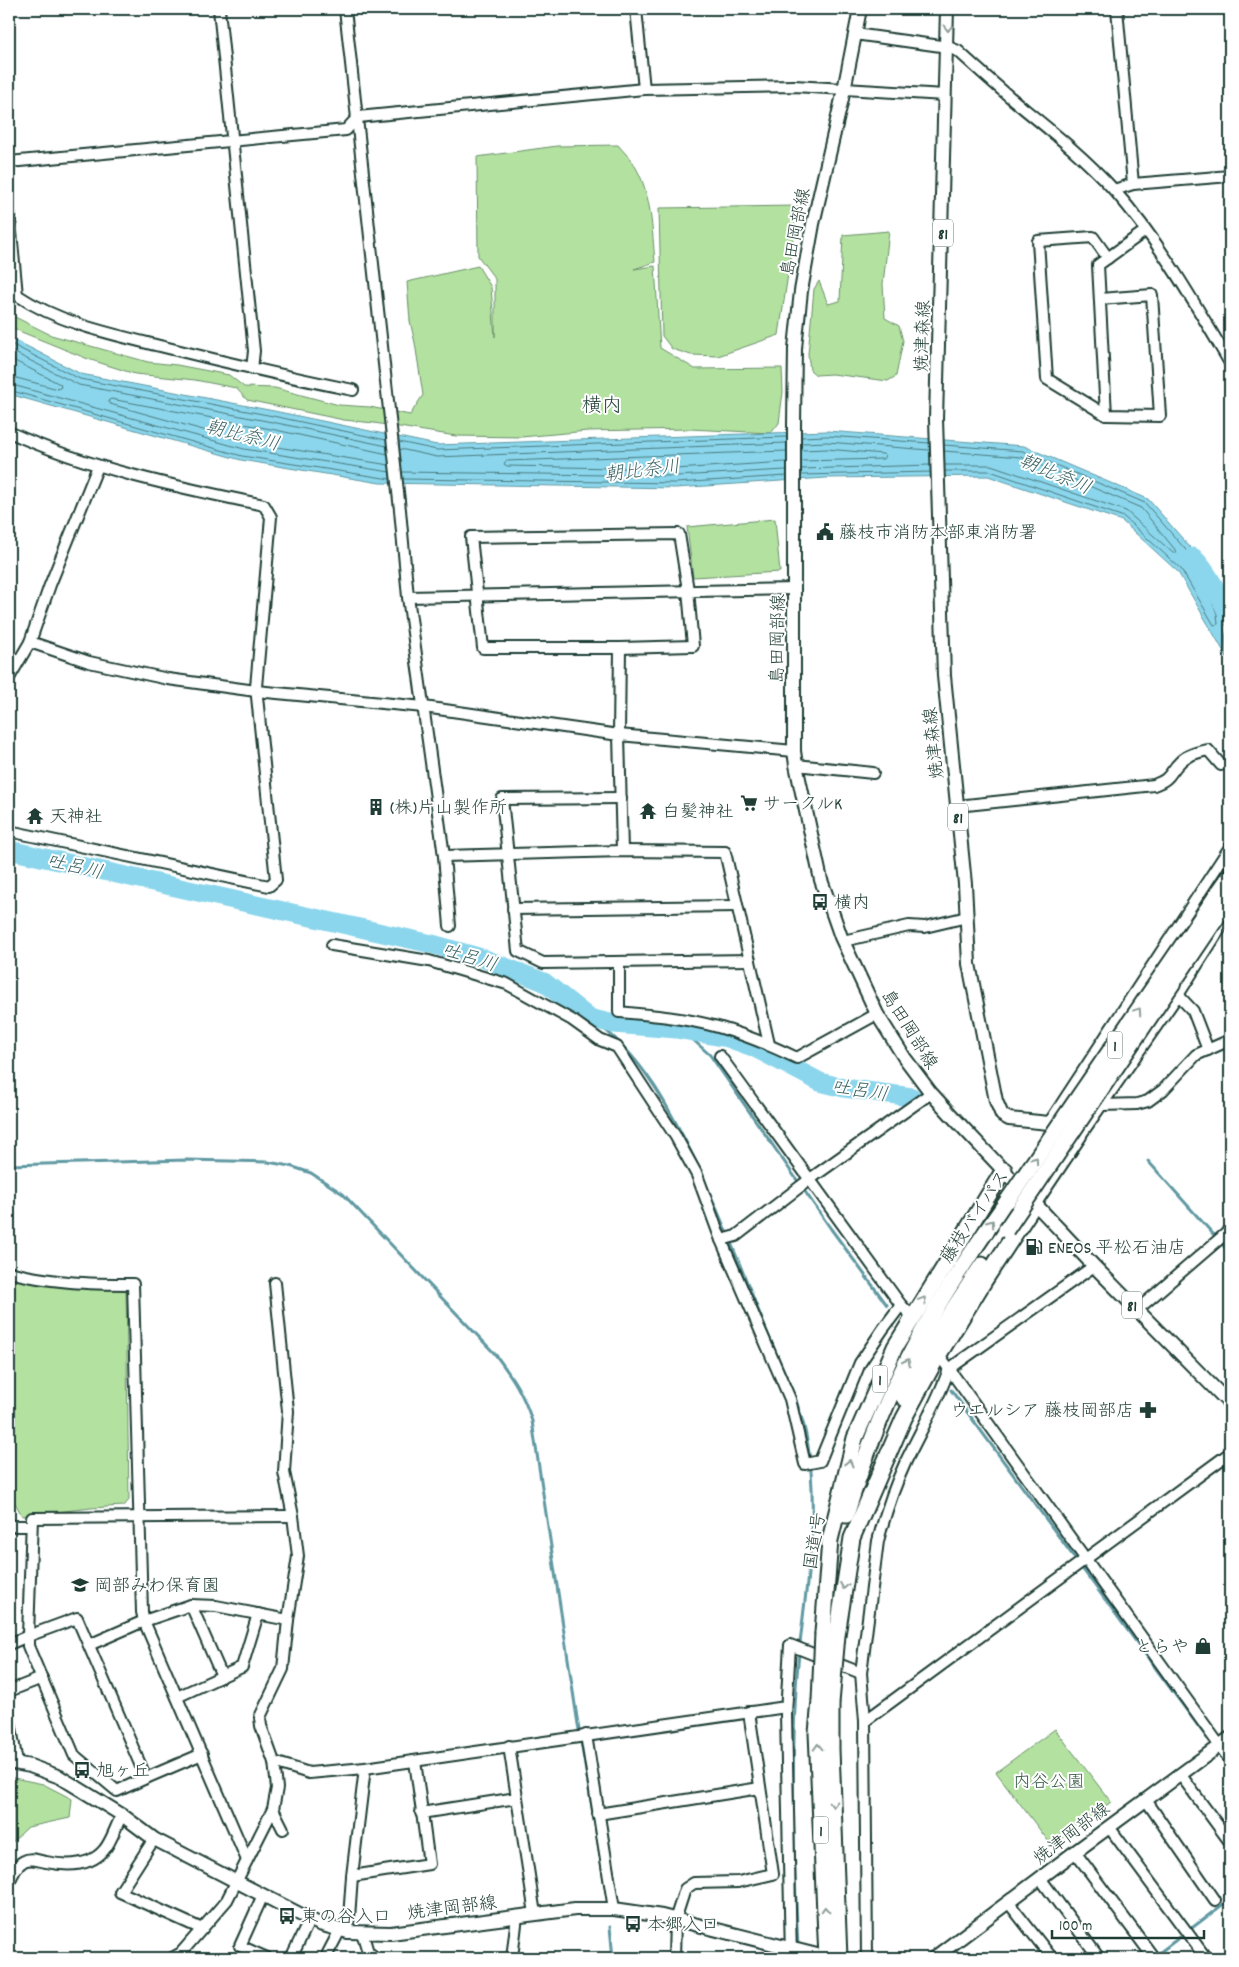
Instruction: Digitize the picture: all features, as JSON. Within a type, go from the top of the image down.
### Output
[{"type":"highway","name":"藤枝バイパス","points":[[826,1614],[845,1517],[863,1463],[902,1370],[935,1309],[965,1261],[1230,876]]},
{"type":"highway","name":"藤枝バイパス","points":[[852,1538],[881,1451],[933,1340],[958,1300],[1230,898]]},
{"type":"highway","name":"国道1号","points":[[830,1634],[826,1614],[830,1540],[855,1438],[895,1347],[1004,1170]]},
{"type":"highway","name":"国道1号","points":[[839,1958],[830,1749],[826,1702],[830,1634],[852,1538],[904,1418],[984,1280],[1035,1203]]},
{"type":"highway","name":"国道1号","points":[[822,1957],[817,1733],[826,1702]]},
{"type":"main road","name":"島田岡部線","points":[[860,9],[800,291],[795,348],[794,751],[796,765],[821,880],[843,941],[877,1014],[932,1093],[1035,1203]]},
{"type":"main road","name":"焼津森線","points":[[947,9],[948,47],[936,419],[938,510],[944,676],[973,988],[998,1108],[1002,1115],[1009,1119],[1049,1122],[1080,1136]]},
{"type":"main road","points":[[1035,1203],[1080,1136]]},
{"type":"main road","name":"81","points":[[1035,1203],[1094,1266],[1230,1404]]},
{"type":"main road","name":"焼津岡部線","points":[[934,1958],[1225,1742]]},
{"type":"main road","name":"焼津岡部線","points":[[13,1763],[30,1766],[60,1777],[122,1815],[154,1840],[319,1924],[344,1931],[390,1933],[575,1909],[614,1909],[675,1920],[791,1953],[822,1957]]},
{"type":"street","points":[[219,9],[254,350],[252,369]]},
{"type":"street","points":[[345,9],[408,597],[444,856],[450,926]]},
{"type":"street","points":[[636,9],[644,89]]},
{"type":"street","points":[[1117,9],[1133,184]]},
{"type":"street","points":[[855,34],[948,47],[958,51],[1068,144],[1114,190],[1145,231],[1194,302],[1230,363]]},
{"type":"street","points":[[357,112],[644,89],[794,86],[945,95]]},
{"type":"street","points":[[9,162],[346,130],[357,112]]},
{"type":"street","points":[[1114,190],[1133,184],[1230,176]]},
{"type":"street","points":[[9,210],[17,295],[33,305],[93,329],[252,369],[354,390]]},
{"type":"street","points":[[1106,415],[1098,265],[1145,231]]},
{"type":"street","points":[[1100,299],[1152,295],[1160,416],[1106,415],[1047,379],[1038,241],[1092,237],[1108,258]]},
{"type":"street","points":[[9,432],[98,466],[188,489],[264,505],[271,517],[256,691],[276,880],[269,886],[9,831]]},
{"type":"street","points":[[9,678],[30,642],[50,585],[98,466]]},
{"type":"street","points":[[679,534],[688,590],[693,646],[483,648],[471,537],[679,534]]},
{"type":"street","points":[[408,597],[795,589]]},
{"type":"street","points":[[30,642],[89,662],[128,671],[256,691],[424,707],[619,735],[794,751]]},
{"type":"street","points":[[620,648],[619,735],[622,851]]},
{"type":"street","points":[[957,806],[1154,786],[1166,780],[1181,760],[1188,755],[1208,750],[1221,765]]},
{"type":"street","points":[[796,765],[873,773]]},
{"type":"street","points":[[621,798],[502,799],[518,951],[543,964],[750,960]]},
{"type":"street","points":[[1049,1122],[1230,847]]},
{"type":"street","points":[[444,856],[622,851],[725,852],[769,1044]]},
{"type":"street","points":[[513,909],[737,906]]},
{"type":"street","points":[[1080,1136],[1178,995],[1230,913]]},
{"type":"street","points":[[843,941],[908,926],[925,927],[967,917]]},
{"type":"street","points":[[332,945],[429,961],[507,984],[572,1020],[600,1040],[617,1047],[697,1175],[721,1240],[790,1399],[805,1464],[820,1461],[860,1364],[883,1329],[905,1309],[720,1056]]},
{"type":"street","points":[[619,962],[619,1012],[671,1017],[718,1027],[769,1044],[797,1058],[877,1014]]},
{"type":"street","points":[[1178,995],[1193,1011],[1208,1050]]},
{"type":"street","points":[[1102,1105],[1137,1104],[1148,1101],[1163,1090],[1196,1055],[1230,1040]]},
{"type":"street","points":[[721,1240],[736,1236],[810,1180],[932,1093]]},
{"type":"street","points":[[1137,1310],[1230,1230]]},
{"type":"street","points":[[867,1958],[865,1721],[861,1673],[878,1542],[883,1520],[906,1461],[942,1388],[949,1369],[1094,1266]]},
{"type":"street","points":[[9,1272],[33,1278],[78,1284],[133,1284],[142,1612],[144,1621],[247,1860]]},
{"type":"street","points":[[172,1958],[181,1953],[227,1900],[273,1809],[276,1788],[274,1762],[261,1726],[260,1717],[283,1669],[298,1556],[293,1516],[284,1472],[288,1411],[275,1283]]},
{"type":"street","points":[[942,1359],[1086,1560],[1225,1742],[1230,1760]]},
{"type":"street","points":[[865,1721],[1230,1453]]},
{"type":"street","points":[[202,1754],[117,1791],[74,1755],[28,1646],[32,1518],[293,1516]]},
{"type":"street","points":[[9,1526],[31,1526]]},
{"type":"street","points":[[89,1645],[144,1621],[191,1605],[216,1606],[288,1620]]},
{"type":"street","points":[[191,1605],[222,1676]]},
{"type":"street","points":[[177,1697],[242,1667],[258,1614]]},
{"type":"street","points":[[9,1644],[77,1618],[146,1778]]},
{"type":"street","points":[[791,1953],[786,1707],[790,1645],[861,1673]]},
{"type":"street","points":[[9,1691],[42,1678]]},
{"type":"street","points":[[274,1762],[309,1773],[365,1768],[786,1707]]},
{"type":"street","points":[[674,1958],[675,1920],[685,1889],[694,1883],[738,1882],[772,1874],[749,1712]]},
{"type":"street","points":[[9,1716],[13,1763]]},
{"type":"street","points":[[586,1735],[614,1909]]},
{"type":"street","points":[[509,1746],[535,1914]]},
{"type":"street","points":[[352,1876],[429,1864],[415,1761]]},
{"type":"street","points":[[328,1958],[328,1953],[344,1931],[365,1768]]},
{"type":"street","points":[[1180,1774],[1230,1842]]},
{"type":"street","points":[[598,1814],[760,1788]]},
{"type":"street","points":[[422,1813],[517,1798]]},
{"type":"street","points":[[1146,1800],[1215,1900]]},
{"type":"street","points":[[273,1809],[283,1829]]},
{"type":"street","points":[[9,1883],[15,1869],[23,1861],[31,1858],[60,1865],[80,1864],[94,1859],[105,1849],[122,1815]]},
{"type":"street","points":[[1109,1827],[1206,1958]]},
{"type":"street","points":[[154,1840],[120,1892],[202,1929]]},
{"type":"street","points":[[1075,1852],[1154,1958]]},
{"type":"street","points":[[1040,1878],[1099,1958]]},
{"type":"street","points":[[262,1895],[240,1946],[267,1958]]},
{"type":"street","points":[[1008,1902],[1052,1958]]},
{"type":"street","points":[[512,1958],[518,1916]]},
{"type":"street","points":[[291,1958],[310,1919]]},
{"type":"street","points":[[362,1932],[368,1952],[376,1958]]},
{"type":"green space","points":[[618,145],[635,166],[641,177],[648,201],[655,262],[634,269],[655,266],[660,348],[695,369],[782,368],[783,392],[779,423],[771,433],[689,429],[588,431],[521,437],[456,436],[344,420],[247,400],[236,388],[195,380],[135,374],[88,359],[19,331],[9,325],[9,314],[51,335],[148,362],[177,365],[229,375],[244,387],[275,388],[339,405],[370,407],[410,415],[423,395],[410,321],[407,282],[478,266],[491,287],[495,337],[495,279],[478,256],[477,157],[557,146]]},
{"type":"green space","points":[[798,206],[779,335],[718,356],[691,355],[672,349],[662,336],[659,208]]},
{"type":"green space","points":[[889,231],[883,284],[885,318],[899,326],[903,341],[896,376],[888,381],[832,374],[816,375],[810,370],[808,354],[814,289],[819,281],[828,304],[840,301],[843,235]]},
{"type":"green space","points":[[775,519],[780,572],[693,577],[687,527]]},
{"type":"green space","points":[[9,1271],[126,1287],[129,1500],[124,1506],[22,1516],[14,1501],[9,1500]]},
{"type":"green space","name":"内谷公園","points":[[1055,1729],[1111,1802],[1052,1846],[996,1772]]},
{"type":"green space","points":[[9,1777],[43,1784],[72,1799],[70,1818],[28,1827],[9,1845]]},
{"type":"water","points":[[9,337],[81,374],[437,445],[827,431],[1024,446],[1148,499],[1202,561],[1222,613],[1230,667],[1230,713],[1227,703],[1228,659],[1178,572],[1122,521],[988,476],[826,478],[676,488],[380,483],[241,460],[9,394]]},
{"type":"waterway","name":"朝比奈川","points":[[1193,557],[1210,578],[1230,618]]},
{"type":"waterway","name":"吐呂川","points":[[9,850],[432,944],[485,959],[544,982],[589,1018],[614,1024],[676,1029],[728,1038],[753,1047],[820,1082],[844,1088],[912,1097]]},
{"type":"waterway","points":[[589,1018],[625,1048],[654,1085],[678,1126],[699,1168]]},
{"type":"waterway","points":[[676,1029],[691,1038],[710,1055],[831,1229],[887,1305]]},
{"type":"waterway","points":[[9,1165],[187,1160],[268,1162],[290,1166],[311,1173],[343,1194],[495,1354],[517,1386],[532,1421],[577,1718],[607,1897]]},
{"type":"waterway","points":[[1148,1161],[1230,1253]]},
{"type":"waterway","points":[[702,1176],[791,1389],[801,1417],[808,1446],[812,1507],[811,1537],[798,1658],[793,1785],[798,1948]]},
{"type":"waterway","points":[[951,1390],[1207,1738]]},
{"type":"waterway","points":[[1155,1956],[1230,1899]]},
{"type":"waterway","points":[[610,1927],[613,1958]]},
{"type":"place","name":"藤枝市消防本部東消防署","points":[[825,532]]},
{"type":"place","name":"サークルK","points":[[749,803]]},
{"type":"place","name":"(株)片山製作所","points":[[376,807]]},
{"type":"place","name":"白髪神社","points":[[648,811]]},
{"type":"place","name":"天神社","points":[[35,816]]},
{"type":"place","name":"横内","points":[[820,902]]},
{"type":"place","name":"ENEOS 平松石油店","points":[[1034,1247]]},
{"type":"place","name":"ウエルシア 藤枝岡部店","points":[[1148,1410]]},
{"type":"place","name":"岡部みわ保育園","points":[[80,1585]]},
{"type":"place","name":"とらや","points":[[1203,1646]]},
{"type":"place","name":"旭ヶ丘","points":[[82,1770]]},
{"type":"place","name":"東の谷入口","points":[[287,1916]]},
{"type":"place","name":"本郷入口","points":[[633,1924]]},
{"type":"district","name":"横内","points":[[602,404]]}]
